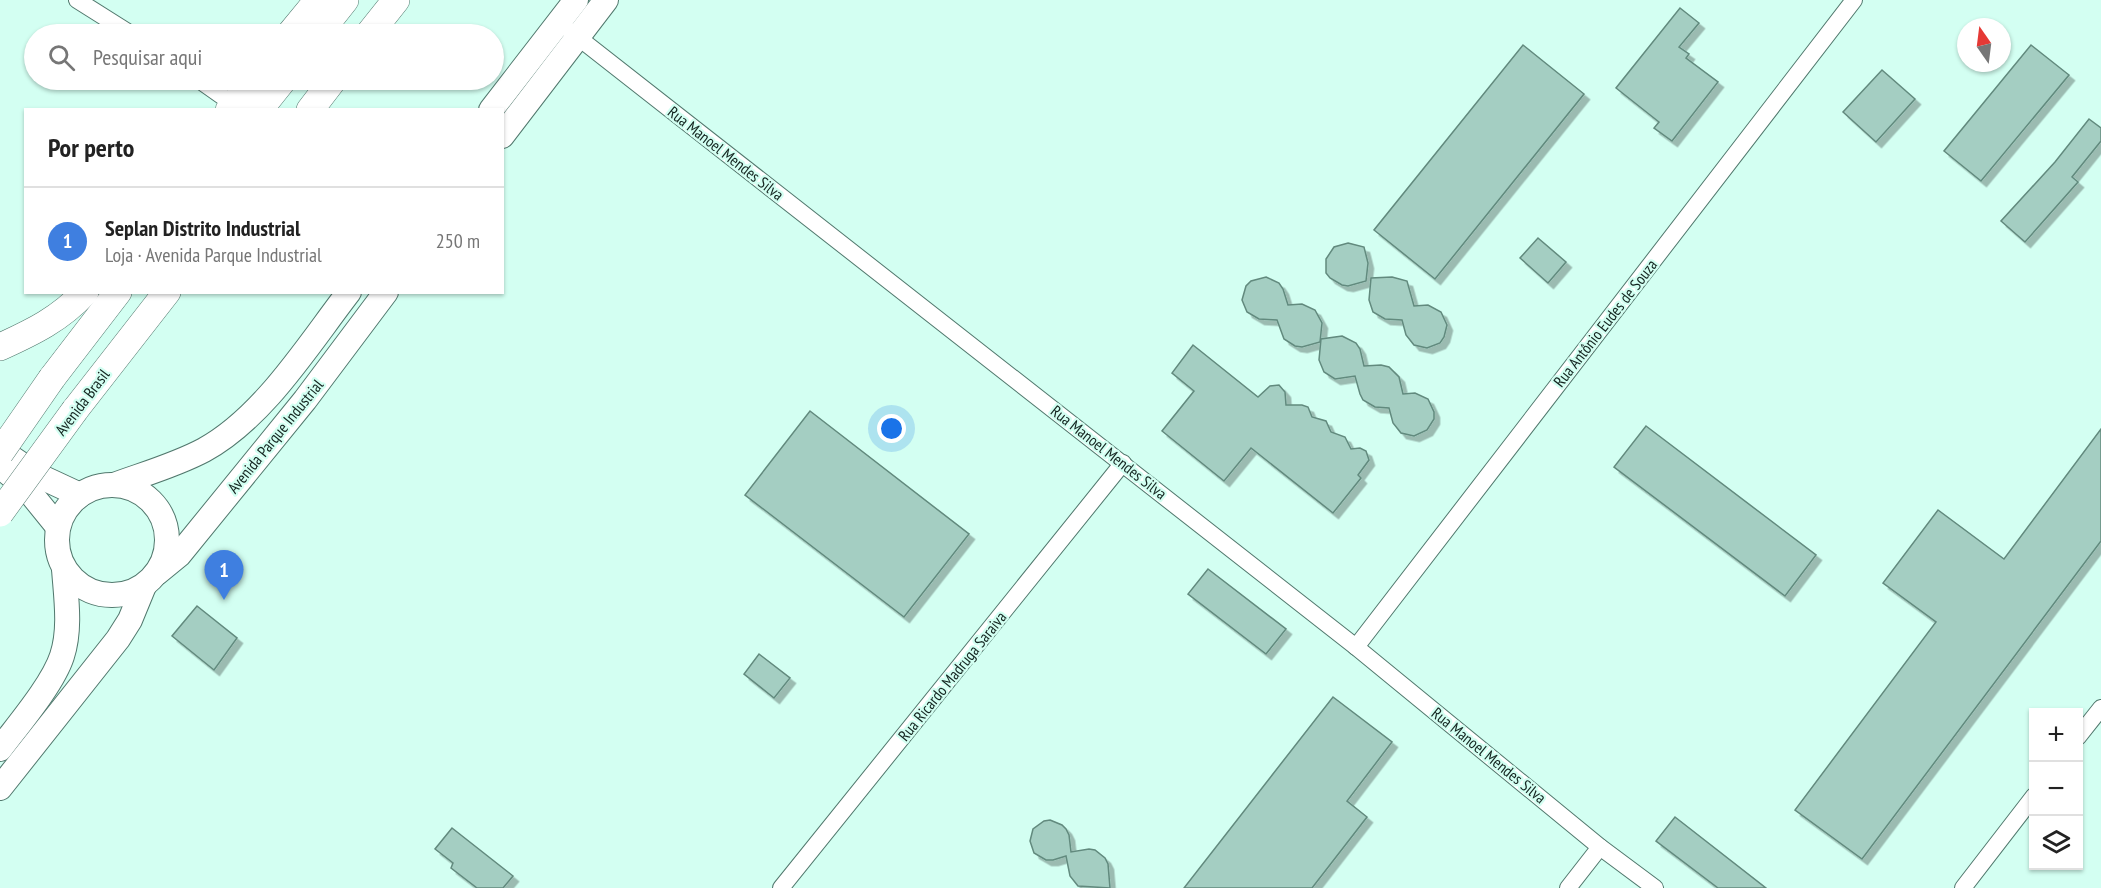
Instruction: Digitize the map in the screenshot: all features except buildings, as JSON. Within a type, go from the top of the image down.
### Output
[{"type":"highway","points":[[298,24],[318,0]]},
{"type":"highway","points":[[326,24],[345,0]]},
{"type":"highway","points":[[377,24],[396,0]]},
{"type":"highway","points":[[240,108],[248,90]]},
{"type":"highway","points":[[240,108],[268,90]]},
{"type":"highway","points":[[312,108],[325,90]]},
{"type":"highway","points":[[0,347],[42,327],[69,309],[83,294]]},
{"type":"highway","points":[[0,452],[52,378],[116,294]]},
{"type":"highway","name":"Avenida Brasil","points":[[0,513],[75,410],[165,294]]},
{"type":"main road","points":[[504,133],[568,29],[576,0]]},
{"type":"main road","points":[[493,108],[568,29],[606,0]]},
{"type":"main road","name":"Avenida Parque Industrial","points":[[114,485],[176,463],[206,449],[251,415],[348,294]]},
{"type":"main road","name":"Avenida Parque Industrial","points":[[0,788],[118,639],[151,579],[187,546],[305,400],[385,294]]},
{"type":"main road","points":[[328,320],[352,338]]},
{"type":"main road","points":[[0,452],[37,475],[80,495]]},
{"type":"main road","points":[[0,467],[28,490],[58,527]]},
{"type":"main road","points":[[0,749],[28,713],[62,656],[68,609],[63,569],[57,548],[58,527],[62,515],[80,495],[96,487],[114,485],[131,488],[146,496],[158,509],[165,524],[168,541],[165,558],[151,579],[128,594],[109,596],[91,592],[75,583],[63,569]]},
{"type":"street","points":[[76,0],[114,24]]},
{"type":"street","name":"Rua Antônio Eudes de Souza","points":[[1356,647],[1854,0]]},
{"type":"street","name":"Rua Manoel Mendes Silva","points":[[568,29],[1356,647],[1600,847],[1654,888]]},
{"type":"street","points":[[214,90],[240,108]]},
{"type":"street","name":"Rua Ricardo Madruga Saraiva","points":[[781,888],[1123,463]]},
{"type":"street","points":[[2083,732],[2101,708]]},
{"type":"street","points":[[1963,888],[2029,802]]},
{"type":"street","points":[[1568,888],[1600,847]]},
{"type":"place","name":"Seplan Distrito Industrial","points":[[224,600]]}]
